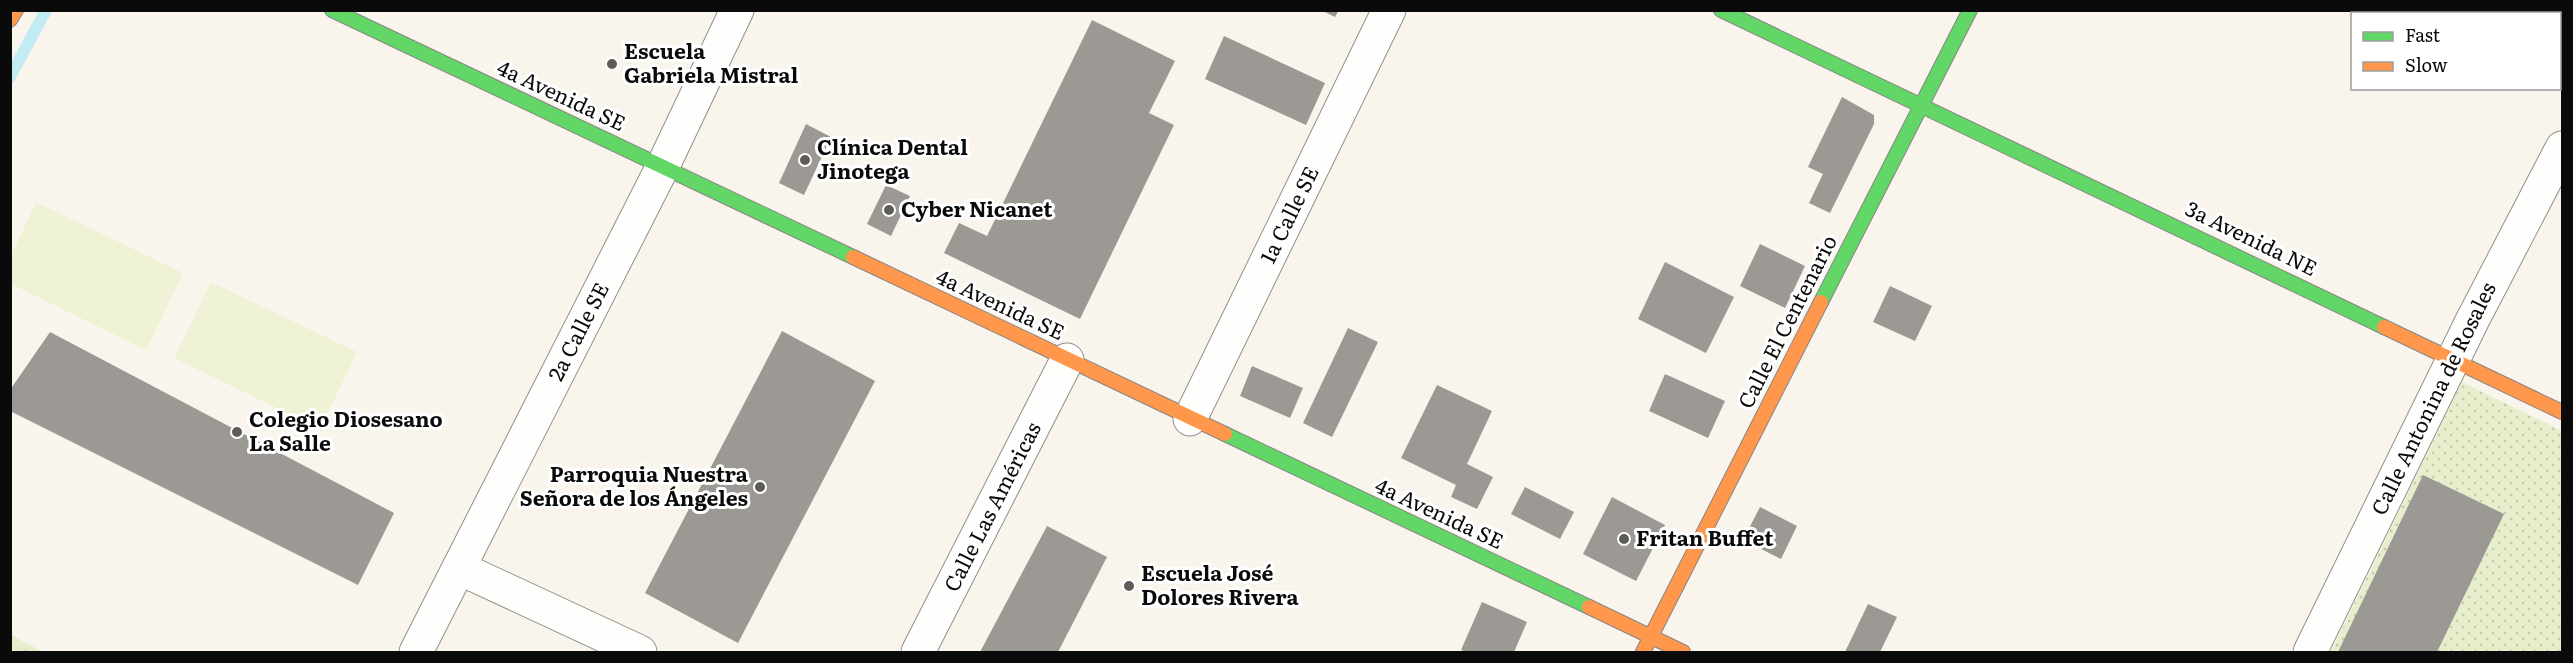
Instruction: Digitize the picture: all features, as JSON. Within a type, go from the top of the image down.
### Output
[{"type":"street","points":[[10,20],[16,10]]},
{"type":"street","name":"4a Avenida SE","points":[[332,10],[1683,652]]},
{"type":"street","name":"2a Calle SE","points":[[416,652],[662,168],[737,10]]},
{"type":"street","name":"1a Calle SE","points":[[1190,419],[1389,10]]},
{"type":"street","name":"3a Avenida NE","points":[[1721,10],[2562,412]]},
{"type":"street","name":"Calle El Centenario","points":[[1643,652],[1970,10]]},
{"type":"street","name":"Calle Antonina de Rosales","points":[[2310,652],[2453,359],[2562,148]]},
{"type":"street","name":"Calle Las Américas","points":[[918,652],[1068,360]]},
{"type":"street","points":[[459,568],[639,652]]},
{"type":"green space","points":[[36,202],[183,273],[146,350],[11,284],[11,256]]},
{"type":"green space","points":[[211,282],[357,352],[320,429],[174,358]]},
{"type":"green space","points":[[2462,382],[2562,431],[2562,652],[2331,652]]},
{"type":"green space","points":[[11,635],[43,652],[11,652]]},
{"type":"building","points":[[1321,10],[1339,10],[1335,17]]},
{"type":"building","points":[[1092,20],[1175,61],[1149,113],[1174,125],[1080,319],[944,253],[959,223],[987,236]]},
{"type":"building","points":[[1224,36],[1325,83],[1306,125],[1205,79]]},
{"type":"building","points":[[1842,97],[1874,115],[1874,124],[1830,213],[1809,203],[1823,174],[1808,167]]},
{"type":"building","name":"Clínica Dental Jinotega","points":[[806,124],[831,137],[804,195],[779,183]]},
{"type":"building","name":"Cyber Nicanet","points":[[886,185],[910,196],[891,236],[867,224]]},
{"type":"building","points":[[1760,244],[1805,266],[1785,308],[1740,286]]},
{"type":"building","points":[[1665,262],[1734,297],[1706,353],[1638,319]]},
{"type":"building","points":[[1890,286],[1932,306],[1915,341],[1873,322]]},
{"type":"building","points":[[1348,328],[1378,342],[1332,437],[1303,423]]},
{"type":"building","name":"Parroquia Nuestra Señora de los Ángeles","points":[[782,331],[875,381],[738,643],[645,593]]},
{"type":"building","points":[[50,332],[394,513],[358,585],[10,411],[10,390]]},
{"type":"building","points":[[1252,366],[1303,388],[1290,418],[1240,396]]},
{"type":"building","points":[[1665,374],[1725,401],[1708,438],[1649,411]]},
{"type":"building","points":[[1437,385],[1492,411],[1467,464],[1493,477],[1477,509],[1451,497],[1456,485],[1401,458]]},
{"type":"building","points":[[2423,475],[2504,514],[2437,652],[2338,652]]},
{"type":"building","points":[[1525,487],[1574,512],[1560,539],[1511,514]]},
{"type":"building","name":"Fritan Buffet","points":[[1612,497],[1665,525],[1636,581],[1583,554]]},
{"type":"building","points":[[1760,507],[1797,526],[1781,559],[1743,540]]},
{"type":"building","points":[[1047,526],[1107,557],[1058,652],[980,652]]},
{"type":"building","points":[[1482,602],[1527,622],[1514,652],[1466,652],[1461,650]]},
{"type":"building","points":[[1868,604],[1897,617],[1880,652],[1845,652]]},
{"type":"waterway","points":[[10,77],[46,10]]},
{"type":"traffic: fast","points":[[332,10],[853,257]]},
{"type":"traffic: fast","points":[[1721,10],[2384,327]]},
{"type":"traffic: fast","points":[[1821,302],[1970,10]]},
{"type":"traffic: fast","points":[[1225,434],[1589,607]]},
{"type":"traffic: slow","points":[[10,20],[16,10]]},
{"type":"traffic: slow","points":[[853,257],[1225,434]]},
{"type":"traffic: slow","points":[[1643,652],[1821,302]]},
{"type":"traffic: slow","points":[[2384,327],[2562,412]]},
{"type":"traffic: slow","points":[[1589,607],[1683,652]]},
{"type":"place","name":"Escuela Gabriela Mistral","points":[[612,64]]},
{"type":"place","name":"Clínica Dental Jinotega","points":[[805,160]]},
{"type":"place","name":"Cyber Nicanet","points":[[889,210]]},
{"type":"place","name":"Colegio Diosesano La Salle","points":[[237,432]]},
{"type":"place","name":"Parroquia Nuestra Señora de los Ángeles","points":[[760,487]]},
{"type":"place","name":"Fritan Buffet","points":[[1624,539]]},
{"type":"place","name":"Escuela José Dolores Rivera","points":[[1129,586]]}]
